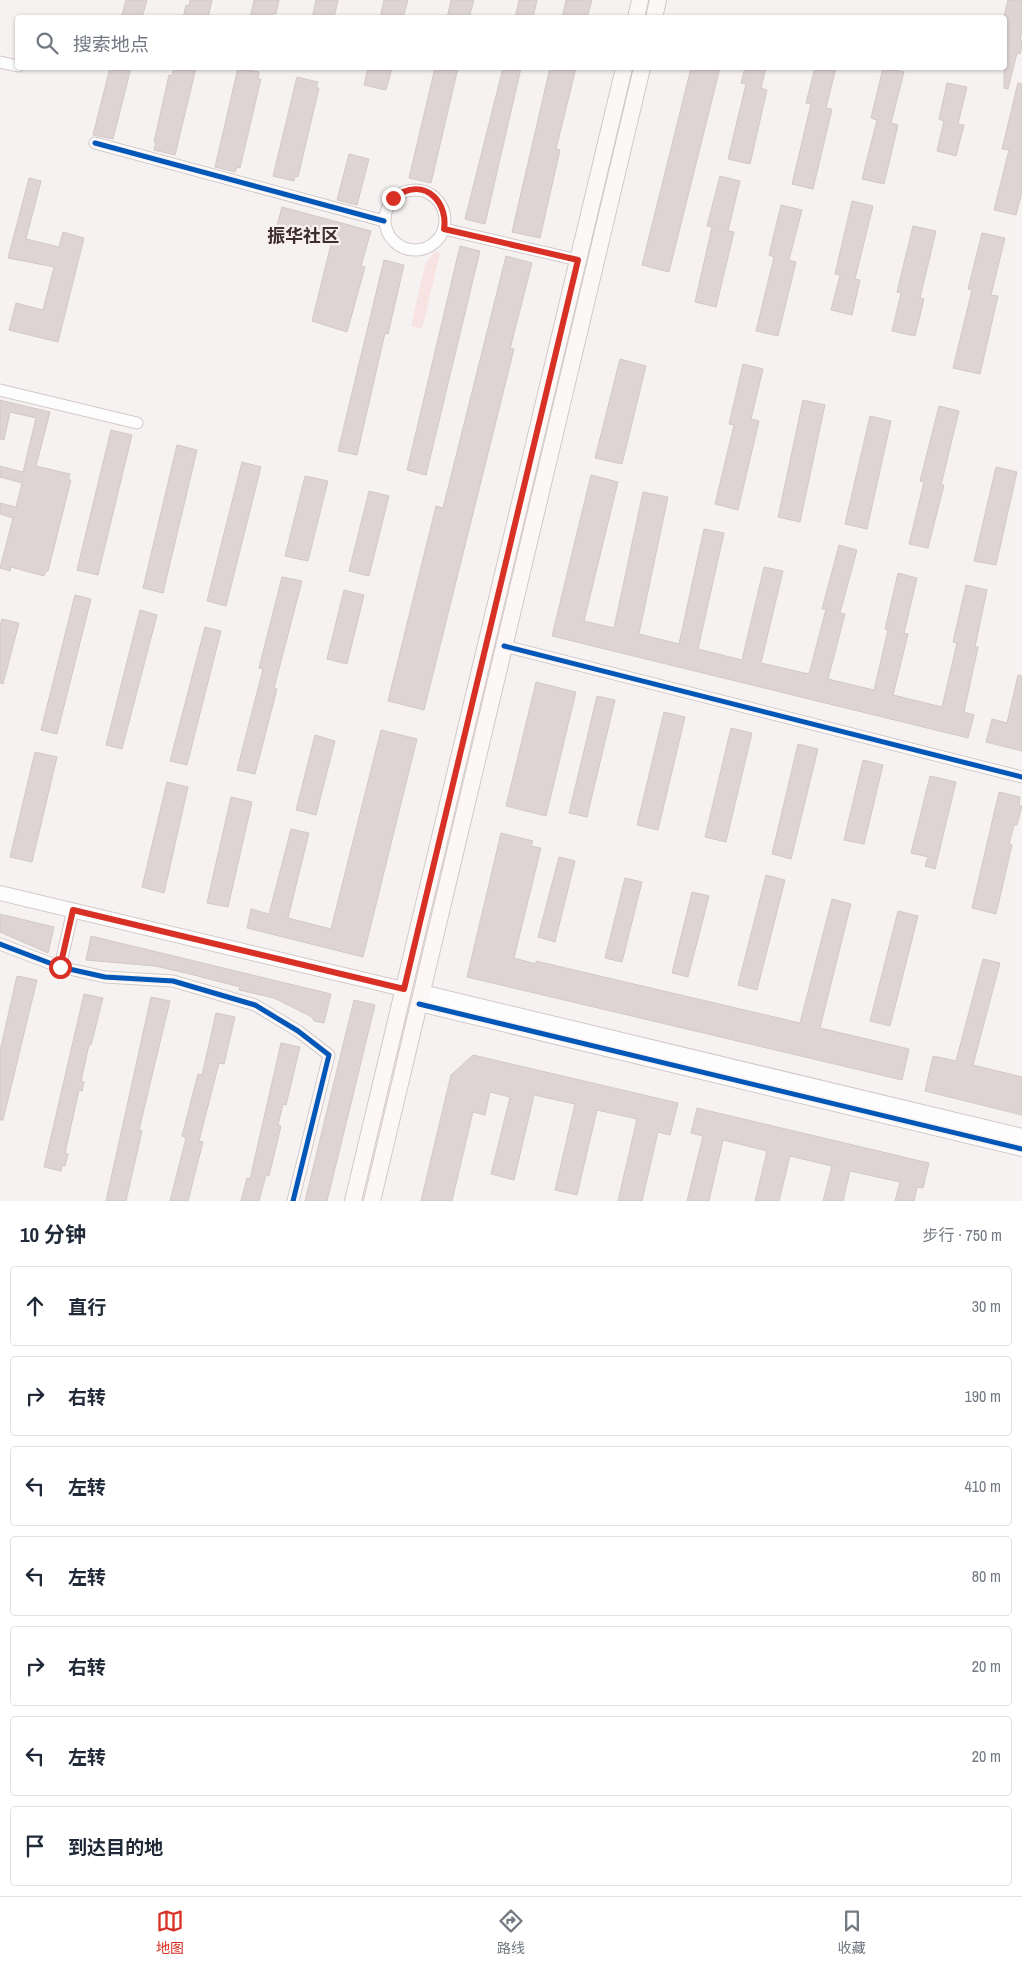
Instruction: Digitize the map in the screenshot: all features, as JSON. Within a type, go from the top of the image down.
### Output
[{"type":"main road","points":[[637,15],[640,0]]},
{"type":"main road","points":[[655,15],[658,0]]},
{"type":"main road","points":[[353,1201],[624,70]]},
{"type":"main road","points":[[372,1201],[642,70]]},
{"type":"street","points":[[0,62],[15,65]]},
{"type":"street","points":[[95,143],[384,221]]},
{"type":"street","points":[[415,190],[427,192],[437,199],[443,209],[445,220],[444,229],[437,242],[428,248],[416,251],[404,249],[394,243],[386,233],[384,221],[386,208],[393,198],[403,192],[415,190]]},
{"type":"street","points":[[444,229],[578,260]]},
{"type":"street","points":[[0,390],[137,424]]},
{"type":"street","points":[[504,646],[1022,777]]},
{"type":"street","points":[[0,893],[404,989]]},
{"type":"street","points":[[60,967],[73,910]]},
{"type":"street","points":[[0,944],[60,967],[105,977],[173,982],[255,1005],[298,1031],[329,1054],[294,1201]]},
{"type":"street","points":[[420,998],[1022,1136]]},
{"type":"street","points":[[420,998],[1022,1149]]},
{"type":"shaded area","points":[[435,251],[440,253],[422,329],[411,326],[425,265]]},
{"type":"building","points":[[126,0],[147,0],[143,15],[122,15]]},
{"type":"building","points":[[190,0],[212,0],[209,15],[184,15],[186,5],[189,6]]},
{"type":"building","points":[[254,0],[279,0],[276,14],[251,15]]},
{"type":"building","points":[[316,0],[338,0],[335,15],[313,15]]},
{"type":"building","points":[[384,0],[408,0],[404,15],[381,15]]},
{"type":"building","points":[[451,0],[474,0],[470,15],[448,15]]},
{"type":"building","points":[[519,0],[537,0],[534,15],[516,15]]},
{"type":"building","points":[[566,0],[592,0],[588,15],[563,15]]},
{"type":"building","points":[[1008,0],[1022,0],[1022,31],[1020,40],[1022,40],[1022,47],[1020,54],[1017,53],[1008,89],[1004,88],[1004,70],[1007,70],[1007,15],[1004,15]]},
{"type":"building","points":[[109,70],[130,70],[113,139],[93,135]]},
{"type":"building","points":[[174,70],[196,70],[175,155],[154,150],[156,143],[154,142],[169,75],[172,76]]},
{"type":"building","points":[[238,70],[259,72],[258,79],[261,79],[240,168],[237,167],[235,172],[215,167]]},
{"type":"building","points":[[368,70],[391,70],[386,90],[364,85]]},
{"type":"building","points":[[435,70],[458,70],[431,183],[409,178]]},
{"type":"building","points":[[502,70],[521,70],[485,224],[465,219]]},
{"type":"building","points":[[550,70],[576,70],[556,149],[560,150],[540,238],[512,232]]},
{"type":"building","points":[[691,70],[720,70],[669,272],[642,265]]},
{"type":"building","points":[[744,70],[766,70],[761,88],[767,90],[750,164],[728,159],[746,84],[741,83]]},
{"type":"building","points":[[814,70],[836,70],[826,108],[832,109],[813,189],[792,184],[811,104],[806,103]]},
{"type":"building","points":[[883,70],[904,72],[891,123],[898,125],[884,184],[862,179],[877,120],[871,118]]},
{"type":"building","points":[[297,77],[318,82],[316,88],[319,88],[298,177],[295,176],[294,181],[273,176]]},
{"type":"building","points":[[947,83],[967,87],[958,124],[964,125],[956,156],[937,151],[944,121],[939,119]]},
{"type":"building","points":[[1018,83],[1022,84],[1022,192],[1016,215],[994,210],[1009,150],[1002,149]]},
{"type":"building","points":[[349,154],[369,159],[357,205],[337,200]]},
{"type":"building","points":[[720,176],[740,181],[728,231],[734,232],[716,307],[695,302],[712,227],[707,226]]},
{"type":"building","points":[[29,178],[41,181],[26,239],[59,247],[63,232],[84,238],[58,342],[9,330],[16,303],[43,310],[54,267],[8,258]]},
{"type":"building","points":[[852,201],[873,206],[855,279],[860,280],[852,315],[831,310],[840,275],[835,274]]},
{"type":"building","points":[[781,205],[802,210],[789,260],[796,262],[778,336],[756,331],[774,257],[769,255]]},
{"type":"building","points":[[282,207],[371,231],[361,266],[365,267],[347,332],[312,321],[331,244],[276,229]]},
{"type":"building","points":[[913,226],[936,231],[920,298],[924,299],[915,336],[892,331],[901,293],[897,292]]},
{"type":"building","points":[[982,233],[1005,238],[991,295],[998,296],[980,374],[953,368],[972,290],[968,289]]},
{"type":"building","points":[[460,246],[480,251],[426,475],[407,470]]},
{"type":"building","points":[[506,256],[532,263],[510,349],[514,349],[424,710],[388,701],[436,506],[443,508]]},
{"type":"building","points":[[384,260],[404,265],[388,334],[385,333],[357,455],[338,451]]},
{"type":"building","points":[[620,359],[646,366],[622,464],[595,458]]},
{"type":"building","points":[[743,364],[763,369],[751,419],[759,421],[738,510],[715,504],[734,425],[729,424]]},
{"type":"building","points":[[0,400],[50,412],[36,466],[70,474],[68,480],[71,480],[48,571],[46,571],[44,576],[11,567],[10,571],[0,568],[13,518],[0,514],[0,503],[16,507],[22,483],[0,477],[0,466],[23,472],[36,418],[10,412],[4,440],[0,439]]},
{"type":"building","points":[[803,400],[825,405],[800,522],[778,517]]},
{"type":"building","points":[[939,406],[959,411],[941,485],[944,485],[928,548],[909,544],[924,482],[920,481]]},
{"type":"building","points":[[870,416],[891,421],[867,529],[845,524]]},
{"type":"building","points":[[111,430],[132,435],[98,575],[77,570]]},
{"type":"building","points":[[177,445],[197,450],[163,593],[143,588]]},
{"type":"building","points":[[242,462],[261,467],[226,606],[207,601]]},
{"type":"building","points":[[996,467],[1017,472],[996,565],[974,561]]},
{"type":"building","points":[[591,475],[618,482],[584,621],[614,628],[643,492],[668,497],[639,634],[679,644],[704,529],[724,533],[698,649],[742,660],[764,567],[783,571],[761,663],[809,674],[826,609],[822,609],[839,545],[857,550],[840,613],[845,614],[828,679],[874,690],[888,630],[885,629],[898,573],[917,578],[904,633],[908,634],[893,695],[942,707],[957,643],[953,642],[966,585],[987,590],[975,647],[978,647],[964,712],[974,715],[968,738],[552,636]]},
{"type":"building","points":[[305,476],[328,481],[308,561],[285,556]]},
{"type":"building","points":[[369,491],[389,496],[369,576],[349,571]]},
{"type":"building","points":[[282,577],[302,581],[274,688],[277,689],[255,774],[237,770],[263,669],[259,668]]},
{"type":"building","points":[[344,590],[364,595],[347,664],[327,659]]},
{"type":"building","points":[[75,595],[91,599],[57,734],[41,730]]},
{"type":"building","points":[[140,610],[157,615],[122,749],[106,745]]},
{"type":"building","points":[[2,619],[19,623],[3,684],[0,683],[0,625]]},
{"type":"building","points":[[205,627],[221,631],[187,765],[170,761]]},
{"type":"building","points":[[1018,675],[1022,676],[1022,751],[986,742],[992,719],[1007,723]]},
{"type":"building","points":[[536,682],[576,692],[546,816],[506,806]]},
{"type":"building","points":[[597,696],[615,700],[587,817],[569,813]]},
{"type":"building","points":[[664,712],[685,717],[658,830],[637,825]]},
{"type":"building","points":[[731,728],[752,733],[726,842],[705,837]]},
{"type":"building","points":[[381,730],[417,739],[363,957],[247,928],[251,909],[269,914],[291,829],[309,833],[288,918],[331,929]]},
{"type":"building","points":[[315,735],[335,741],[316,815],[296,810]]},
{"type":"building","points":[[798,744],[818,749],[791,859],[772,854]]},
{"type":"building","points":[[35,752],[57,757],[32,862],[10,857]]},
{"type":"building","points":[[863,760],[883,765],[864,844],[844,840]]},
{"type":"building","points":[[930,776],[956,782],[935,869],[925,866],[928,857],[911,853]]},
{"type":"building","points":[[167,782],[188,787],[164,893],[142,887]]},
{"type":"building","points":[[999,792],[1020,797],[1019,805],[1022,806],[1009,844],[1012,845],[996,914],[972,908]]},
{"type":"building","points":[[231,797],[252,802],[228,907],[207,903]]},
{"type":"building","points":[[501,833],[533,841],[531,846],[541,848],[514,958],[536,964],[536,961],[800,1023],[832,899],[851,904],[820,1028],[909,1049],[902,1080],[467,977]]},
{"type":"building","points":[[559,857],[575,861],[555,942],[538,937]]},
{"type":"building","points":[[766,875],[785,880],[757,990],[738,985]]},
{"type":"building","points":[[625,878],[642,882],[622,962],[605,958]]},
{"type":"building","points":[[692,892],[709,896],[688,977],[672,973]]},
{"type":"building","points":[[898,911],[918,916],[890,1026],[870,1021]]},
{"type":"building","points":[[0,914],[54,927],[48,953],[0,932]]},
{"type":"building","points":[[91,936],[331,994],[324,1023],[314,1021],[312,1017],[274,998],[239,990],[240,987],[155,966],[86,960]]},
{"type":"building","points":[[983,959],[1000,963],[973,1065],[1022,1077],[1022,1115],[925,1091],[933,1056],[956,1061]]},
{"type":"building","points":[[17,976],[37,980],[3,1120],[0,1120],[0,1051]]},
{"type":"building","points":[[84,994],[103,998],[91,1045],[89,1045],[81,1081],[84,1082],[82,1091],[79,1090],[65,1153],[68,1154],[65,1166],[62,1166],[61,1171],[44,1167]]},
{"type":"building","points":[[151,997],[170,1001],[139,1130],[142,1131],[126,1201],[106,1201]]},
{"type":"building","points":[[354,1000],[375,1005],[327,1201],[305,1201]]},
{"type":"building","points":[[216,1013],[235,1017],[224,1064],[219,1063],[199,1141],[203,1142],[188,1201],[170,1201],[186,1138],[182,1136],[198,1074],[202,1075]]},
{"type":"building","points":[[281,1043],[300,1047],[286,1105],[283,1104],[278,1125],[281,1126],[269,1176],[266,1175],[259,1201],[241,1201],[247,1178],[250,1179]]},
{"type":"building","points":[[473,1055],[678,1103],[670,1135],[658,1132],[642,1201],[618,1201],[637,1119],[597,1110],[577,1195],[555,1190],[575,1104],[534,1095],[514,1180],[491,1174],[510,1097],[490,1092],[485,1115],[473,1112],[452,1201],[421,1201],[451,1075]]},
{"type":"building","points":[[697,1108],[929,1163],[923,1188],[917,1187],[914,1201],[895,1201],[900,1182],[850,1171],[843,1201],[823,1201],[832,1166],[790,1156],[779,1201],[755,1201],[767,1151],[723,1140],[709,1201],[687,1201],[703,1136],[691,1133]]},
{"type":"cycle path","points":[[95,143],[384,221]]},
{"type":"cycle path","points":[[504,646],[1022,777]]},
{"type":"cycle path","points":[[0,944],[60,967],[105,977],[173,981],[255,1005],[298,1031],[329,1055],[293,1201]]},
{"type":"cycle path","points":[[419,1004],[1022,1149]]},
{"type":"district","name":"振华社区","points":[[303,235]]},
{"type":"route","points":[[60,967],[73,910],[404,989],[578,260],[444,229],[443,209],[437,199],[427,192],[415,190],[403,192],[393,198]]}]
